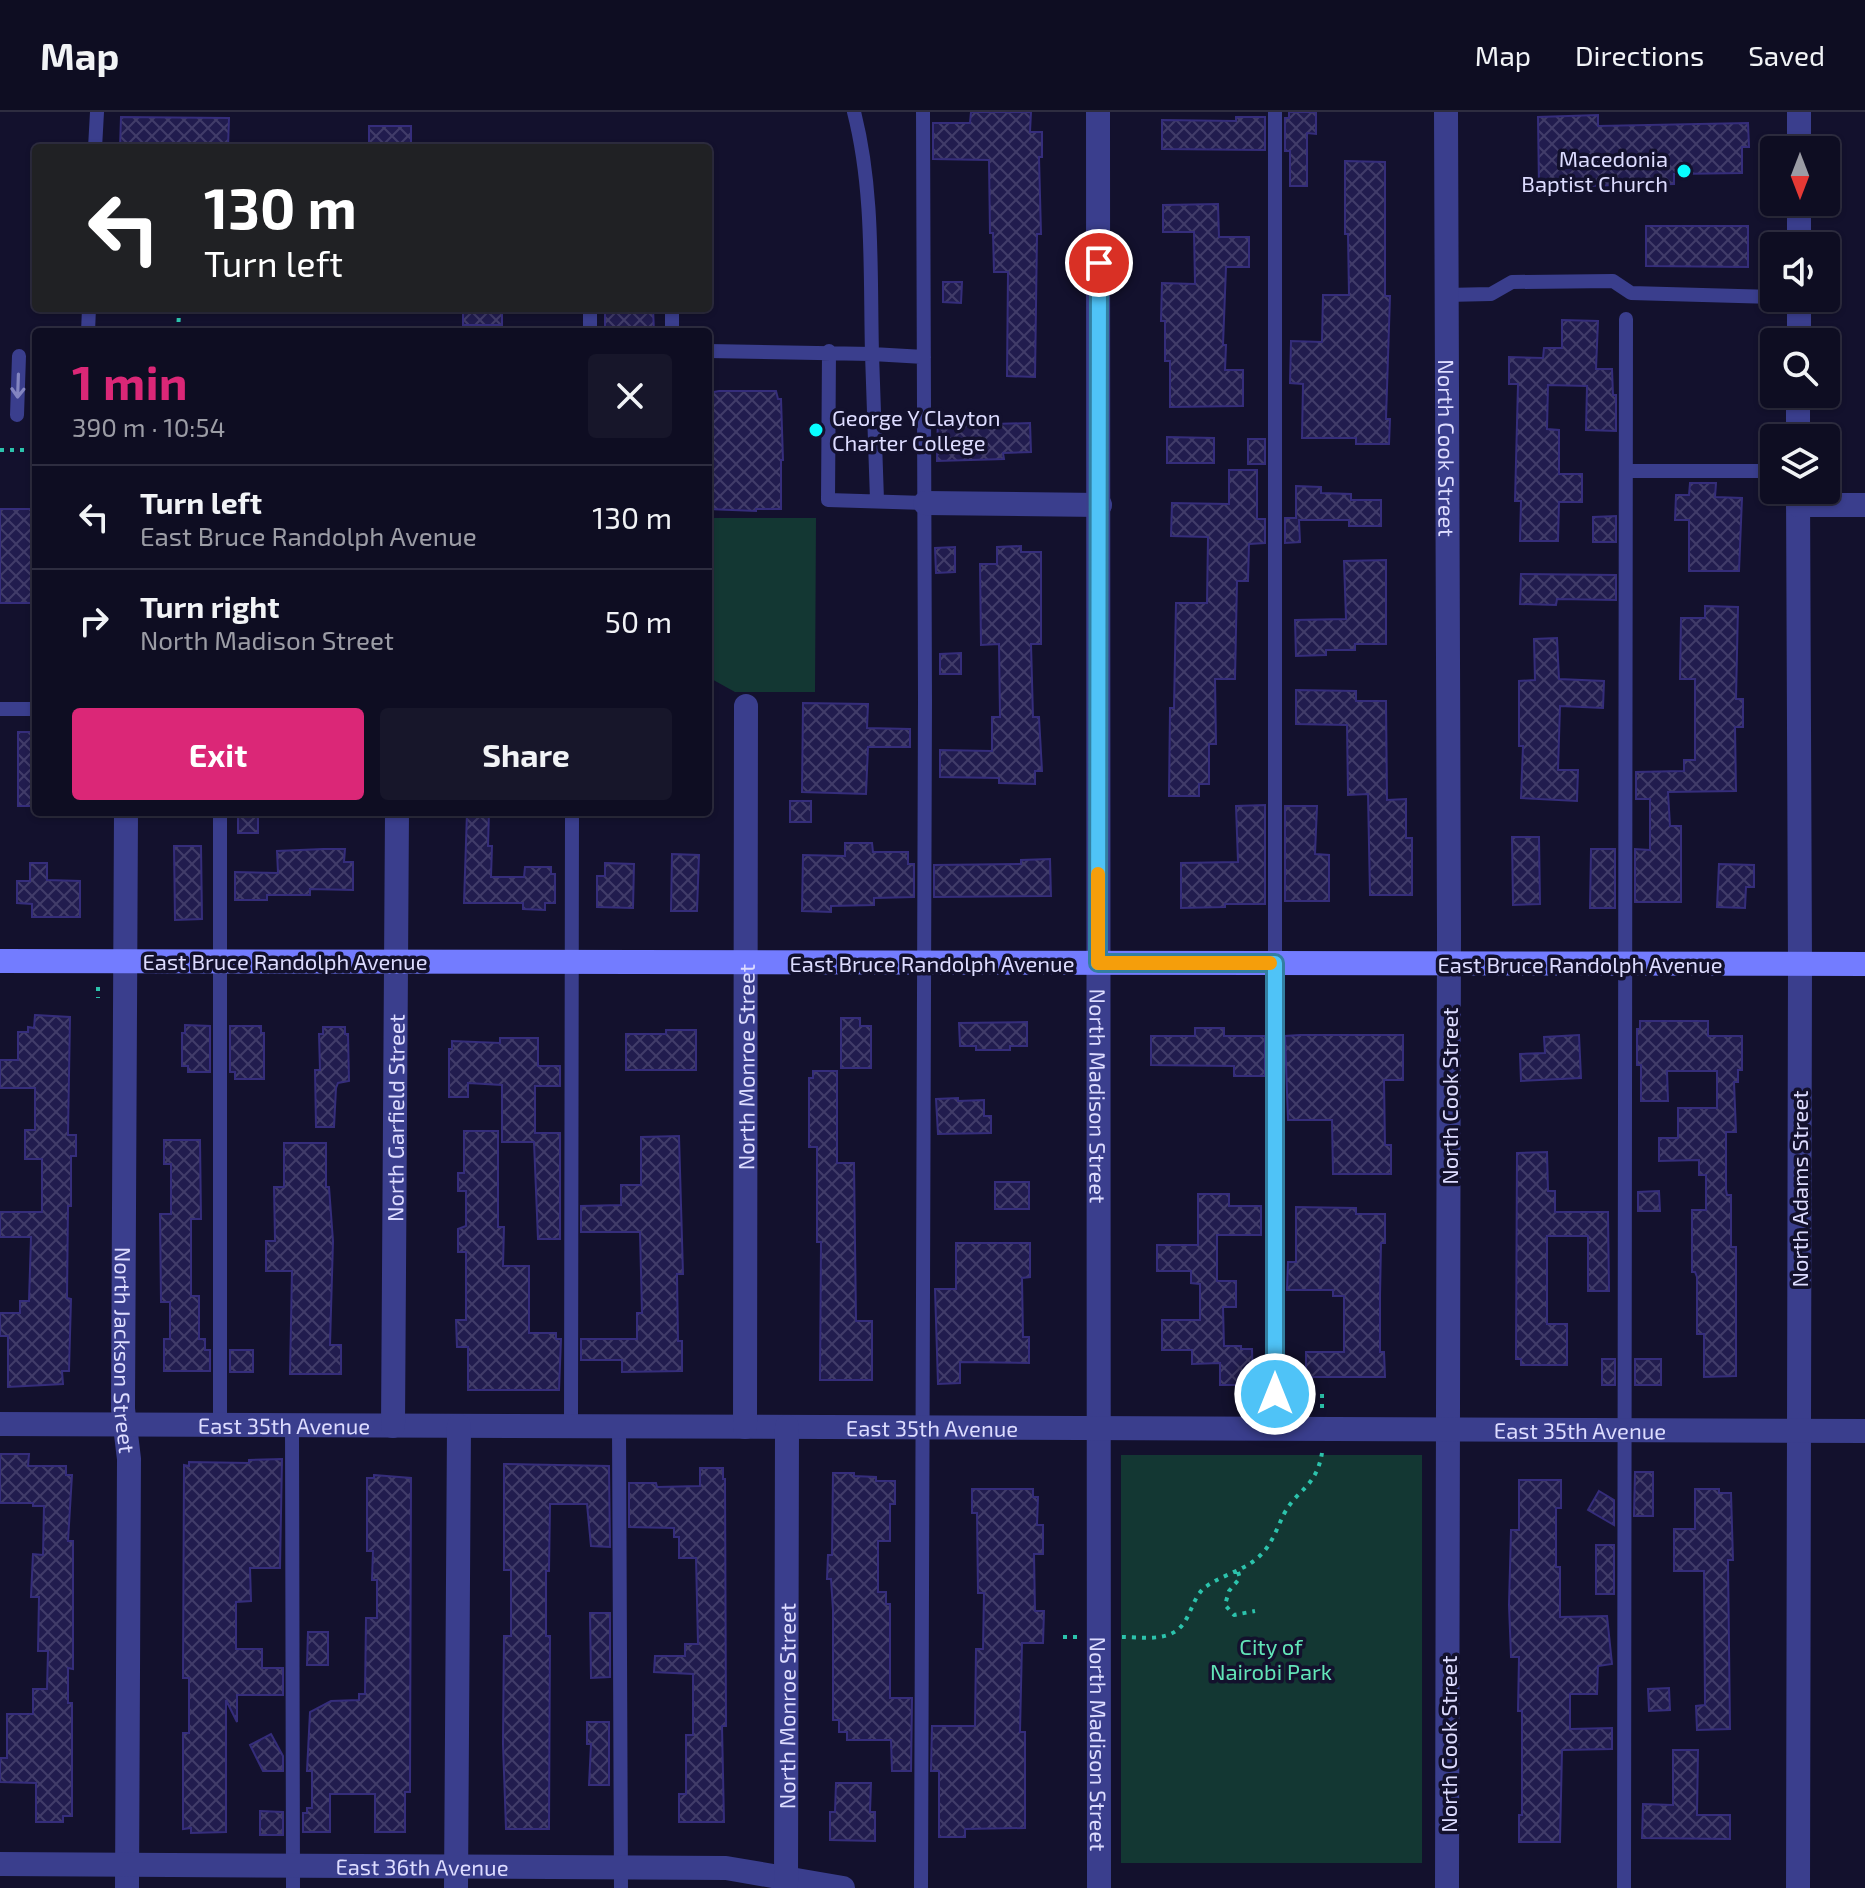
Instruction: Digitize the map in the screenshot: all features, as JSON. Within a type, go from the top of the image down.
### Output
[{"type":"street","name":"North Madison Street","points":[[1098,112],[1099,1888]]},
{"type":"street","name":"North Cook Street","points":[[1446,112],[1449,964],[1447,1888]]},
{"type":"street","points":[[1799,112],[1799,136]]},
{"type":"street","points":[[1840,502],[1865,505]]},
{"type":"street","points":[[925,503],[1100,505]]},
{"type":"street","name":"North Adams Street","points":[[1798,504],[1798,1888]]},
{"type":"street","name":"North Monroe Street","points":[[745,1427],[746,706]]},
{"type":"street","name":"North Jackson Street","points":[[126,816],[123,1425],[129,1459],[127,1876]]},
{"type":"street","name":"North Garfield Street","points":[[393,1426],[397,816]]},
{"type":"street","name":"East Bruce Randolph Avenue","points":[[0,961],[1865,964]]},
{"type":"street","name":"East 35th Avenue","points":[[0,1424],[1865,1431]]},
{"type":"street","points":[[456,1876],[459,1426]]},
{"type":"street","name":"North Monroe Street","points":[[786,1883],[787,1427]]},
{"type":"street","name":"East 36th Avenue","points":[[0,1864],[127,1876],[622,1878],[726,1868],[786,1883],[843,1888]]},
{"type":"lane","points":[[95,144],[97,112]]},
{"type":"lane","points":[[854,112],[863,152],[866,188],[877,500]]},
{"type":"lane","points":[[921,1888],[925,503],[923,112]]},
{"type":"lane","points":[[1275,112],[1275,1429]]},
{"type":"lane","points":[[1446,295],[1491,294],[1512,282],[1613,281],[1631,293],[1760,297]]},
{"type":"lane","points":[[1624,1888],[1626,319]]},
{"type":"lane","points":[[712,351],[829,351],[924,357]]},
{"type":"lane","points":[[829,351],[828,500],[925,503]]},
{"type":"lane","points":[[17,415],[19,356]]},
{"type":"lane","points":[[1626,471],[1760,471]]},
{"type":"lane","points":[[0,709],[32,709]]},
{"type":"lane","points":[[220,816],[220,1425]]},
{"type":"lane","points":[[571,1426],[572,816]]},
{"type":"lane","points":[[292,1425],[293,1876]]},
{"type":"lane","points":[[619,1426],[622,1878]]},
{"type":"path","points":[[178,328],[179,313]]},
{"type":"path","points":[[0,450],[32,450]]},
{"type":"path","points":[[98,987],[98,998]]},
{"type":"path","points":[[1322,1394],[1322,1411]]},
{"type":"path","points":[[1119,1637],[1162,1637],[1176,1631],[1205,1587],[1238,1572],[1259,1557],[1278,1531],[1289,1506],[1313,1479],[1322,1450]]},
{"type":"path","points":[[1238,1572],[1240,1578],[1229,1591],[1225,1605],[1234,1615],[1255,1611]]},
{"type":"path","points":[[1063,1637],[1080,1637]]},
{"type":"green space","points":[[712,518],[816,518],[815,692],[735,692],[712,679]]},
{"type":"green space","name":"City of Nairobi Park","points":[[1121,1455],[1422,1455],[1422,1863],[1121,1863]]},
{"type":"building","points":[[971,112],[1031,112],[1030,132],[1042,132],[1035,377],[1007,376],[1008,272],[994,272],[989,160],[933,159],[933,123],[970,123]]},
{"type":"building","points":[[1289,112],[1316,112],[1316,134],[1307,133],[1307,186],[1290,186],[1290,151],[1285,151],[1285,118],[1289,118]]},
{"type":"building","points":[[1598,115],[1598,126],[1748,123],[1749,147],[1742,147],[1742,173],[1674,174],[1674,184],[1539,187],[1538,117]]},
{"type":"building","points":[[121,117],[229,118],[228,144],[120,144]]},
{"type":"building","points":[[1236,117],[1265,117],[1265,150],[1162,149],[1162,120],[1236,121]]},
{"type":"building","points":[[369,126],[411,126],[411,144],[369,144]]},
{"type":"building","points":[[1345,161],[1385,162],[1385,296],[1390,296],[1386,419],[1390,419],[1389,444],[1356,444],[1356,438],[1302,438],[1303,384],[1290,383],[1291,341],[1322,342],[1323,295],[1349,295]]},
{"type":"building","points":[[1218,204],[1219,237],[1249,237],[1249,267],[1226,267],[1223,345],[1226,345],[1225,370],[1243,370],[1243,406],[1170,407],[1170,361],[1165,361],[1165,321],[1161,321],[1162,283],[1195,284],[1194,232],[1163,232],[1163,205]]},
{"type":"building","points":[[1646,226],[1748,226],[1748,267],[1646,266]]},
{"type":"building","points":[[943,282],[962,282],[961,303],[943,302]]},
{"type":"building","points":[[463,312],[502,312],[502,325],[463,325]]},
{"type":"building","points":[[605,312],[653,312],[654,328],[605,328]]},
{"type":"building","points":[[1562,320],[1598,321],[1596,369],[1612,369],[1616,431],[1586,430],[1587,386],[1548,385],[1547,429],[1559,430],[1559,474],[1582,474],[1582,502],[1559,502],[1558,541],[1520,541],[1521,501],[1515,501],[1518,384],[1509,384],[1509,357],[1543,358],[1544,348],[1562,348]]},
{"type":"building","points":[[776,391],[778,399],[781,399],[781,509],[712,509],[712,392]]},
{"type":"building","points":[[938,413],[959,413],[959,425],[1030,423],[1031,452],[1003,453],[1004,459],[937,461]]},
{"type":"building","points":[[1167,437],[1214,438],[1214,463],[1167,463]]},
{"type":"building","points":[[1248,439],[1265,439],[1265,464],[1248,464]]},
{"type":"building","points":[[1229,470],[1257,470],[1257,519],[1265,519],[1265,543],[1249,544],[1248,581],[1237,581],[1235,679],[1215,679],[1216,744],[1209,744],[1209,784],[1199,784],[1199,796],[1169,796],[1176,603],[1207,603],[1208,537],[1171,536],[1172,503],[1229,504]]},
{"type":"building","points":[[1690,483],[1716,483],[1715,497],[1742,498],[1739,571],[1689,571],[1689,520],[1675,520],[1676,495],[1689,495]]},
{"type":"building","points":[[1296,486],[1321,487],[1321,493],[1351,494],[1351,500],[1381,500],[1381,526],[1349,526],[1349,520],[1299,520],[1300,542],[1285,543],[1285,518],[1296,518]]},
{"type":"building","points":[[0,509],[32,509],[32,603],[0,603]]},
{"type":"building","points":[[1616,516],[1616,542],[1593,542],[1593,517]]},
{"type":"building","points":[[1021,546],[1021,552],[1041,552],[1041,644],[1031,644],[1033,717],[1039,717],[1042,771],[1035,771],[1035,784],[999,783],[999,778],[940,777],[940,750],[992,751],[992,717],[1000,717],[999,644],[981,645],[980,564],[997,564],[997,547]]},
{"type":"building","points":[[955,547],[955,572],[936,573],[935,548]]},
{"type":"building","points":[[1386,560],[1386,644],[1355,644],[1355,650],[1326,650],[1326,655],[1296,656],[1295,620],[1346,619],[1344,561]]},
{"type":"building","points":[[1521,574],[1616,575],[1616,600],[1557,599],[1556,605],[1520,604]]},
{"type":"building","points":[[1705,606],[1738,607],[1736,699],[1743,699],[1743,727],[1735,727],[1736,791],[1668,792],[1670,826],[1681,826],[1681,902],[1635,902],[1635,849],[1650,850],[1650,799],[1636,799],[1636,772],[1684,771],[1684,760],[1695,760],[1695,679],[1680,679],[1681,618],[1705,618]]},
{"type":"building","points":[[1557,638],[1559,679],[1604,681],[1603,708],[1560,706],[1558,770],[1578,770],[1577,801],[1521,798],[1523,746],[1519,746],[1519,681],[1535,680],[1534,639]]},
{"type":"building","points":[[961,653],[961,674],[940,674],[940,654]]},
{"type":"building","points":[[1296,690],[1356,691],[1356,701],[1386,701],[1387,800],[1406,799],[1406,838],[1412,838],[1412,895],[1370,895],[1368,794],[1348,795],[1347,725],[1296,724]]},
{"type":"building","points":[[803,703],[868,704],[867,728],[910,729],[910,747],[868,747],[866,794],[802,792]]},
{"type":"building","points":[[18,732],[32,732],[32,806],[18,806]]},
{"type":"building","points":[[790,801],[811,801],[811,822],[790,822]]},
{"type":"building","points":[[1265,805],[1265,904],[1181,908],[1181,863],[1238,862],[1236,806]]},
{"type":"building","points":[[1285,806],[1317,806],[1315,854],[1329,855],[1329,901],[1285,901]]},
{"type":"building","points":[[238,816],[258,816],[258,833],[238,833]]},
{"type":"building","points":[[467,816],[489,816],[491,877],[524,877],[525,867],[551,867],[551,874],[555,874],[555,903],[545,903],[545,910],[523,909],[523,903],[464,903]]},
{"type":"building","points":[[1512,837],[1539,837],[1540,904],[1513,905]]},
{"type":"building","points":[[845,843],[872,843],[873,852],[908,852],[908,864],[914,864],[914,897],[874,898],[874,905],[831,906],[831,912],[802,911],[803,855],[845,856]]},
{"type":"building","points":[[174,846],[201,846],[202,919],[175,920]]},
{"type":"building","points":[[345,849],[344,862],[353,862],[353,890],[310,889],[310,895],[267,895],[267,900],[235,900],[235,872],[278,873],[277,851]]},
{"type":"building","points":[[1591,849],[1615,849],[1615,908],[1590,908]]},
{"type":"building","points":[[672,854],[699,855],[697,911],[671,911]]},
{"type":"building","points":[[1050,859],[1051,896],[934,897],[934,865],[1021,864],[1021,860]]},
{"type":"building","points":[[30,863],[47,863],[47,880],[80,881],[80,917],[32,917],[32,904],[17,903],[17,881],[30,881]]},
{"type":"building","points":[[605,863],[634,864],[633,908],[597,907],[597,876],[605,876]]},
{"type":"building","points":[[1719,864],[1754,865],[1754,887],[1746,887],[1745,908],[1717,907]]},
{"type":"building","points":[[35,1015],[70,1017],[68,1135],[76,1135],[76,1156],[71,1156],[71,1206],[68,1206],[67,1298],[71,1299],[69,1371],[62,1371],[63,1384],[8,1387],[8,1336],[0,1336],[0,1313],[20,1313],[20,1301],[29,1301],[31,1237],[0,1237],[0,1212],[42,1212],[42,1159],[25,1159],[25,1130],[35,1130],[35,1088],[0,1088],[0,1060],[18,1060],[18,1032],[28,1032],[28,1027],[34,1028]]},
{"type":"building","points":[[841,1018],[860,1018],[860,1026],[871,1026],[871,1068],[841,1068]]},
{"type":"building","points":[[1640,1021],[1708,1021],[1708,1036],[1742,1036],[1742,1070],[1738,1070],[1738,1082],[1734,1082],[1736,1132],[1726,1132],[1726,1190],[1727,1195],[1731,1195],[1731,1247],[1736,1247],[1736,1376],[1704,1377],[1704,1334],[1697,1334],[1697,1277],[1692,1272],[1692,1210],[1706,1210],[1706,1175],[1699,1175],[1699,1160],[1659,1161],[1659,1138],[1678,1138],[1678,1108],[1717,1108],[1717,1071],[1667,1071],[1668,1101],[1641,1101],[1641,1065],[1637,1065],[1637,1029],[1640,1029]]},
{"type":"building","points":[[1027,1022],[1027,1046],[1010,1046],[1010,1050],[976,1050],[976,1046],[960,1046],[959,1023]]},
{"type":"building","points":[[185,1025],[210,1026],[210,1072],[188,1072],[188,1066],[182,1066],[182,1033],[185,1033]]},
{"type":"building","points":[[230,1026],[261,1026],[261,1033],[264,1033],[264,1079],[235,1079],[235,1072],[230,1072]]},
{"type":"building","points":[[323,1027],[345,1027],[345,1034],[348,1034],[349,1081],[338,1083],[336,1088],[334,1127],[316,1127],[315,1070],[320,1070],[319,1034],[323,1034]]},
{"type":"building","points":[[1195,1028],[1224,1028],[1224,1036],[1265,1036],[1265,1076],[1234,1076],[1234,1066],[1151,1065],[1151,1036],[1195,1036]]},
{"type":"building","points":[[666,1030],[696,1030],[696,1070],[626,1070],[626,1034],[666,1034]]},
{"type":"building","points":[[1403,1035],[1403,1080],[1384,1080],[1385,1145],[1391,1145],[1391,1174],[1333,1174],[1332,1120],[1288,1120],[1285,1036]]},
{"type":"building","points":[[1579,1035],[1581,1078],[1521,1081],[1520,1054],[1545,1053],[1544,1037]]},
{"type":"building","points":[[500,1038],[538,1038],[538,1066],[560,1066],[560,1086],[535,1086],[535,1133],[560,1133],[560,1239],[538,1239],[534,1142],[502,1142],[502,1085],[468,1083],[468,1097],[449,1097],[449,1049],[452,1049],[452,1041],[500,1043]]},
{"type":"building","points":[[813,1071],[837,1071],[837,1163],[854,1163],[856,1321],[872,1321],[872,1380],[820,1380],[821,1242],[817,1242],[817,1147],[809,1147],[809,1078],[813,1078]]},
{"type":"building","points":[[958,1098],[958,1101],[984,1100],[984,1116],[991,1116],[991,1133],[938,1134],[936,1099]]},
{"type":"building","points":[[464,1131],[498,1131],[498,1227],[504,1227],[503,1266],[529,1266],[529,1333],[556,1333],[556,1339],[561,1339],[559,1390],[468,1390],[468,1347],[457,1347],[456,1320],[466,1320],[466,1252],[458,1252],[458,1229],[466,1226],[466,1191],[458,1191],[458,1173],[464,1173]]},
{"type":"building","points":[[679,1136],[683,1274],[677,1274],[678,1341],[682,1341],[682,1371],[622,1372],[622,1360],[581,1360],[581,1339],[637,1339],[637,1313],[642,1313],[640,1232],[581,1232],[581,1206],[621,1205],[621,1185],[641,1185],[641,1137]]},
{"type":"building","points":[[164,1140],[200,1140],[201,1219],[191,1219],[191,1296],[199,1296],[199,1339],[205,1339],[205,1350],[210,1350],[210,1371],[164,1371],[164,1339],[170,1339],[170,1302],[161,1302],[160,1214],[171,1214],[171,1164],[164,1164]]},
{"type":"building","points":[[284,1143],[326,1143],[326,1187],[329,1187],[333,1241],[330,1345],[341,1345],[341,1374],[290,1374],[292,1271],[266,1271],[266,1241],[275,1241],[274,1187],[284,1187]]},
{"type":"building","points":[[1547,1152],[1548,1191],[1555,1191],[1555,1212],[1608,1212],[1609,1291],[1588,1291],[1588,1236],[1547,1236],[1547,1324],[1567,1324],[1567,1365],[1521,1365],[1521,1359],[1516,1359],[1517,1153]]},
{"type":"building","points":[[995,1182],[1029,1182],[1029,1209],[995,1209]]},
{"type":"building","points":[[1659,1191],[1660,1211],[1638,1211],[1638,1192]]},
{"type":"building","points":[[1198,1194],[1229,1194],[1229,1206],[1261,1206],[1261,1235],[1217,1235],[1217,1281],[1236,1281],[1236,1307],[1223,1307],[1224,1346],[1252,1349],[1253,1385],[1220,1385],[1220,1363],[1192,1364],[1192,1350],[1162,1350],[1162,1320],[1200,1320],[1200,1284],[1191,1283],[1191,1271],[1157,1271],[1157,1245],[1198,1245]]},
{"type":"building","points":[[1296,1207],[1356,1208],[1356,1214],[1385,1214],[1385,1243],[1381,1243],[1380,1352],[1384,1352],[1385,1377],[1306,1377],[1306,1352],[1344,1352],[1344,1296],[1333,1296],[1333,1290],[1287,1290],[1288,1262],[1296,1262]]},
{"type":"building","points":[[956,1243],[1030,1243],[1030,1277],[1022,1278],[1023,1337],[1029,1337],[1029,1363],[960,1362],[960,1383],[938,1384],[935,1289],[956,1289]]},
{"type":"building","points":[[230,1350],[253,1350],[253,1372],[230,1372]]},
{"type":"building","points":[[1602,1359],[1615,1359],[1615,1385],[1602,1385]]},
{"type":"building","points":[[1635,1359],[1661,1359],[1661,1385],[1635,1385]]},
{"type":"building","points":[[0,1454],[29,1454],[28,1466],[66,1466],[66,1475],[72,1475],[68,1541],[73,1541],[73,1669],[68,1668],[68,1703],[72,1703],[72,1816],[63,1816],[63,1822],[36,1822],[36,1783],[0,1782],[0,1758],[7,1758],[7,1714],[33,1714],[33,1689],[47,1689],[48,1651],[38,1651],[39,1597],[31,1597],[33,1554],[43,1555],[44,1506],[0,1503]]},
{"type":"building","points":[[282,1459],[280,1568],[250,1568],[251,1601],[236,1602],[236,1649],[262,1649],[262,1668],[283,1668],[283,1695],[237,1695],[237,1722],[226,1700],[226,1832],[191,1833],[191,1828],[183,1829],[183,1733],[189,1733],[189,1678],[183,1678],[184,1465],[189,1466],[189,1462],[249,1463],[249,1460]]},
{"type":"building","points":[[504,1464],[609,1466],[610,1547],[591,1546],[587,1504],[550,1504],[549,1571],[546,1571],[546,1636],[550,1636],[549,1829],[506,1829],[504,1636],[511,1636],[511,1570],[504,1570]]},
{"type":"building","points":[[700,1468],[723,1468],[725,1479],[724,1822],[679,1822],[679,1794],[686,1794],[686,1735],[693,1735],[693,1674],[654,1672],[655,1656],[685,1656],[685,1644],[698,1644],[696,1558],[679,1558],[679,1537],[674,1537],[674,1528],[629,1527],[629,1483],[656,1483],[657,1487],[700,1486]]},
{"type":"building","points":[[1635,1472],[1653,1472],[1653,1516],[1634,1516]]},
{"type":"building","points":[[833,1473],[854,1473],[854,1476],[876,1477],[876,1481],[895,1481],[895,1504],[890,1504],[890,1541],[878,1541],[878,1592],[886,1592],[886,1604],[890,1604],[890,1698],[912,1698],[911,1771],[892,1771],[891,1740],[847,1740],[847,1732],[839,1732],[839,1720],[833,1720],[833,1610],[831,1579],[827,1579],[828,1555],[832,1555]]},
{"type":"building","points":[[374,1475],[411,1478],[410,1792],[405,1792],[405,1832],[375,1832],[375,1794],[330,1794],[330,1832],[303,1832],[303,1813],[307,1813],[307,1808],[312,1808],[312,1771],[307,1771],[310,1712],[331,1701],[359,1700],[359,1694],[365,1694],[366,1618],[377,1618],[377,1580],[372,1580],[373,1551],[367,1551],[367,1478],[374,1478]]},
{"type":"building","points":[[1519,1480],[1561,1480],[1561,1508],[1556,1508],[1560,1617],[1607,1616],[1612,1664],[1598,1666],[1597,1694],[1570,1694],[1570,1729],[1612,1728],[1612,1749],[1562,1750],[1560,1842],[1519,1842],[1522,1711],[1518,1711],[1519,1657],[1511,1657],[1509,1605],[1511,1530],[1519,1530]]},
{"type":"building","points":[[972,1489],[1033,1489],[1033,1497],[1038,1497],[1037,1525],[1043,1525],[1043,1554],[1034,1554],[1035,1611],[1044,1611],[1043,1643],[1022,1643],[1020,1732],[1025,1732],[1025,1828],[965,1829],[965,1837],[939,1837],[939,1771],[931,1771],[932,1726],[975,1726],[976,1649],[983,1649],[984,1593],[978,1593],[977,1513],[972,1513]]},
{"type":"building","points":[[1695,1489],[1719,1489],[1719,1493],[1731,1493],[1733,1560],[1728,1560],[1730,1729],[1697,1730],[1696,1706],[1705,1705],[1704,1571],[1674,1571],[1674,1529],[1695,1529]]},
{"type":"building","points":[[1599,1491],[1614,1500],[1614,1525],[1588,1510]]},
{"type":"building","points":[[1596,1545],[1614,1545],[1614,1594],[1596,1594]]},
{"type":"building","points":[[590,1613],[610,1613],[610,1677],[591,1678]]},
{"type":"building","points":[[308,1632],[328,1632],[328,1665],[307,1665]]},
{"type":"building","points":[[1669,1688],[1670,1710],[1649,1711],[1648,1689]]},
{"type":"building","points":[[587,1722],[609,1722],[609,1785],[589,1785],[591,1744],[587,1744]]},
{"type":"building","points":[[271,1734],[283,1756],[283,1771],[263,1771],[250,1745]]},
{"type":"building","points":[[1673,1750],[1698,1750],[1697,1815],[1730,1815],[1730,1839],[1642,1838],[1643,1804],[1673,1805]]},
{"type":"building","points":[[836,1783],[871,1783],[870,1812],[875,1812],[875,1841],[830,1840],[830,1812],[835,1812]]},
{"type":"building","points":[[260,1811],[283,1812],[283,1835],[260,1835]]},
{"type":"slow traffic","points":[[1098,874],[1098,963],[1270,963]]},
{"type":"place","name":"Macedonia Baptist Church","points":[[1684,171]]},
{"type":"place","name":"George Y Clayton Charter College","points":[[816,430]]},
{"type":"route","points":[[1099,263],[1098,963],[1275,963],[1275,1394]]}]
